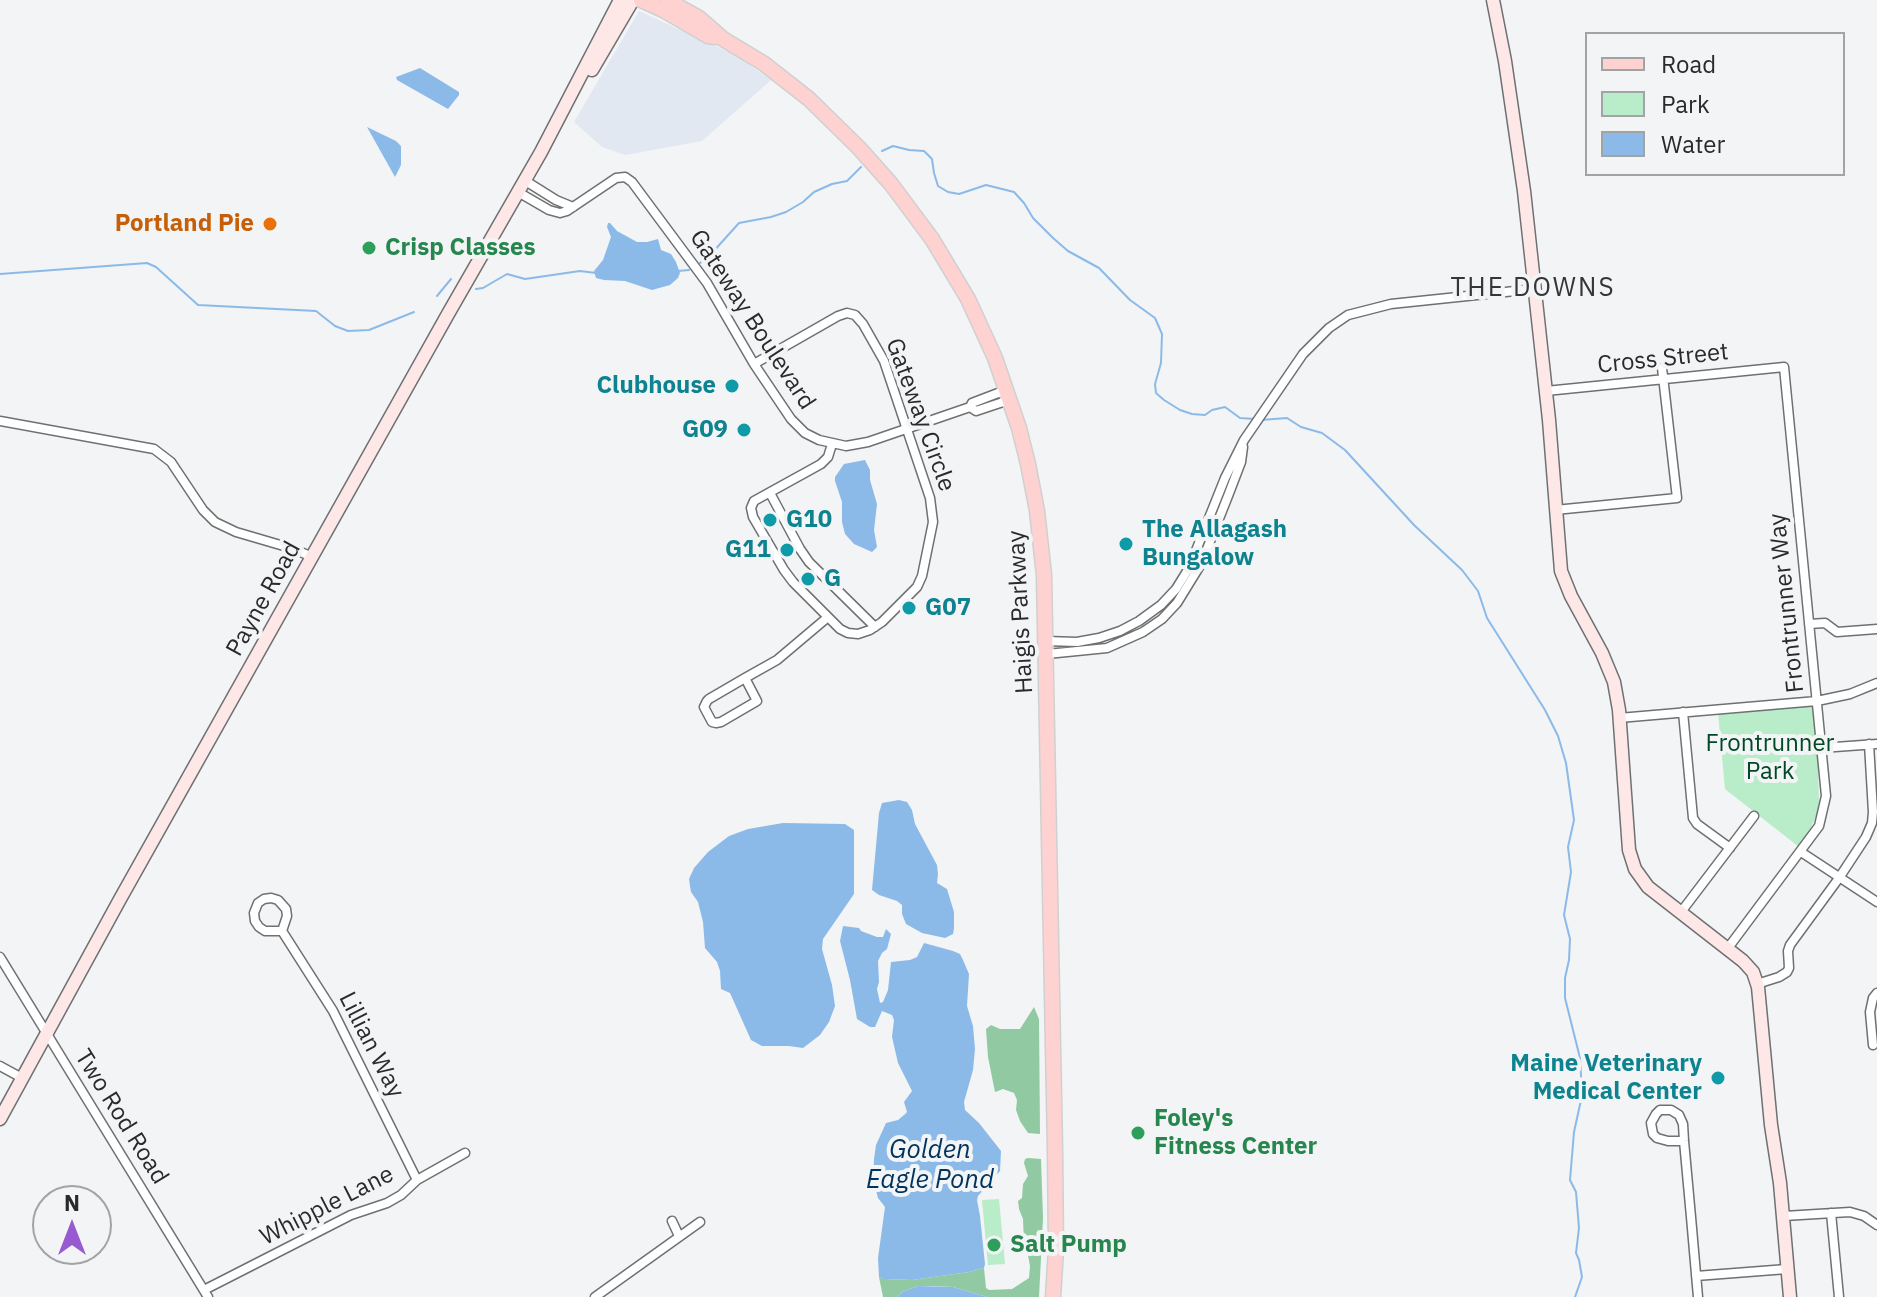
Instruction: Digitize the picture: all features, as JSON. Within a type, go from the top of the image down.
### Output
[{"type":"main road","name":"Payne Road","points":[[0,1119],[521,186],[620,0]]},
{"type":"main road","name":"Payne Road","points":[[568,101],[584,84],[633,0]]},
{"type":"main road","name":"Haigis Parkway","points":[[641,0],[708,36],[723,39]]},
{"type":"main road","name":"Haigis Parkway","points":[[667,0],[699,18],[723,39],[763,63],[809,99],[883,174],[932,239],[961,287],[988,341],[1026,454],[1037,511],[1044,575],[1056,1211],[1053,1297]]},
{"type":"main road","points":[[1493,0],[1512,102],[1524,191],[1546,391],[1561,571],[1609,669],[1618,702],[1632,861],[1644,883],[1728,948],[1750,968],[1757,984],[1784,1216],[1790,1297]]},
{"type":"street","name":"Gateway Boulevard","points":[[521,186],[573,207],[616,178],[625,177],[632,182],[707,283],[754,364],[795,424],[813,438],[832,444]]},
{"type":"street","points":[[1046,648],[1099,638],[1129,626],[1161,605],[1176,589],[1189,568],[1225,478],[1244,440],[1303,354],[1329,328],[1348,315],[1391,304],[1534,289]]},
{"type":"street","name":"Gateway Circle","points":[[754,364],[847,313],[854,314],[863,324],[884,361],[932,504],[932,528],[919,584],[875,627]]},
{"type":"street","name":"Cross Street","points":[[1546,391],[1784,367]]},
{"type":"street","name":"Frontrunner Way","points":[[1728,948],[1819,826],[1826,796],[1784,367]]},
{"type":"street","points":[[1555,510],[1677,498],[1662,368]]},
{"type":"street","points":[[770,493],[809,562],[875,627],[858,634],[840,629],[787,574],[753,517],[753,502],[821,464],[828,457],[832,444],[859,445],[970,407],[972,403],[1008,395]]},
{"type":"street","points":[[0,421],[154,449],[171,462],[203,510],[215,522],[312,557]]},
{"type":"street","points":[[745,678],[757,701],[721,722],[712,722],[705,703],[745,678],[781,657],[828,617]]},
{"type":"street","points":[[1809,624],[1825,623],[1837,632],[1877,629]]},
{"type":"street","points":[[1619,718],[1817,701],[1850,694],[1877,683]]},
{"type":"street","points":[[1683,712],[1693,818],[1730,848]]},
{"type":"street","points":[[1757,984],[1787,972],[1790,945],[1839,878],[1872,823],[1873,744],[1821,748]]},
{"type":"street","points":[[1681,912],[1754,816]]},
{"type":"street","points":[[1801,852],[1877,902]]},
{"type":"street","name":"Lillian Way","points":[[271,898],[284,905],[287,916],[282,931],[265,931],[256,924],[254,910],[261,901],[271,898]]},
{"type":"street","name":"Lillian Way","points":[[282,931],[324,995],[417,1180]]},
{"type":"street","name":"Two Rod Road","points":[[0,957],[206,1294]]},
{"type":"street","points":[[1873,1045],[1870,1012],[1877,993]]},
{"type":"street","points":[[0,1066],[22,1078]]},
{"type":"street","points":[[1684,1141],[1657,1138],[1651,1123],[1656,1114],[1666,1109],[1673,1110],[1683,1124],[1698,1297]]},
{"type":"street","name":"Whipple Lane","points":[[206,1294],[351,1215],[387,1203],[417,1180],[465,1153]]},
{"type":"street","points":[[1784,1216],[1842,1212],[1859,1214],[1877,1225]]},
{"type":"street","points":[[1831,1213],[1839,1297]]},
{"type":"street","points":[[672,1221],[679,1236]]},
{"type":"street","points":[[595,1297],[700,1222]]},
{"type":"street","points":[[1696,1276],[1787,1269]]},
{"type":"shaded area","points":[[639,11],[737,56],[771,80],[702,141],[625,155],[602,147],[574,122]]},
{"type":"green space","name":"Frontrunner Park","points":[[1807,706],[1815,711],[1820,765],[1819,803],[1817,814],[1799,847],[1725,789],[1718,713]]},
{"type":"green space","points":[[1034,1007],[1039,1019],[1040,1134],[1028,1133],[1020,1121],[1014,1093],[1003,1089],[995,1092],[986,1029],[991,1025],[1000,1029],[1020,1029]]},
{"type":"green space","points":[[1028,1158],[1041,1159],[1043,1218],[1039,1297],[987,1297],[953,1287],[918,1286],[897,1297],[883,1297],[879,1277],[912,1280],[984,1268],[986,1288],[989,1290],[1012,1289],[1029,1278],[1030,1266],[1018,1201],[1022,1198],[1023,1184],[1028,1176],[1024,1163]]},
{"type":"green space","name":"Salt Pump","points":[[999,1199],[1005,1264],[988,1265],[982,1200]]},
{"type":"water","points":[[420,68],[459,92],[448,109],[397,80],[396,77]]},
{"type":"water","points":[[367,127],[401,146],[401,165],[395,177]]},
{"type":"water","points":[[608,223],[637,242],[658,239],[661,250],[671,254],[676,262],[680,273],[678,278],[670,285],[652,290],[625,281],[596,278],[594,271],[603,260],[611,237]]},
{"type":"water","points":[[865,460],[877,504],[874,530],[877,547],[872,552],[854,544],[845,534],[842,502],[835,481],[844,464]]},
{"type":"water","points":[[907,802],[912,810],[915,824],[937,865],[937,883],[947,889],[954,912],[954,928],[953,934],[945,938],[922,933],[906,924],[902,905],[872,890],[882,803]]},
{"type":"water","points":[[783,823],[845,824],[854,830],[854,894],[823,939],[822,949],[835,1006],[820,1035],[803,1048],[762,1046],[751,1040],[730,993],[721,989],[717,962],[705,948],[703,922],[689,879],[708,852],[729,836]]},
{"type":"water","name":"Golden Eagle Pond","points":[[843,926],[859,928],[877,937],[883,937],[886,929],[891,934],[887,949],[878,961],[880,1003],[888,990],[891,962],[917,957],[924,943],[960,954],[969,974],[967,1006],[975,1049],[965,1110],[1001,1151],[1000,1171],[977,1200],[984,1268],[912,1280],[879,1277],[878,1258],[885,1207],[878,1198],[873,1179],[876,1145],[886,1123],[898,1120],[907,1112],[904,1102],[912,1091],[898,1063],[892,1037],[892,1015],[882,1011],[875,1027],[857,1019],[840,941]]},
{"type":"water","points":[[918,1286],[953,1287],[987,1297],[897,1297]]},
{"type":"waterway","points":[[882,151],[893,146],[924,151],[932,159],[938,186],[948,192],[959,194],[986,185],[1014,192],[1053,238],[1068,251],[1099,268],[1130,300],[1155,318],[1162,334],[1156,393],[1180,410],[1192,414],[1205,415],[1225,407],[1240,418],[1255,419]]},
{"type":"waterway","points":[[700,263],[739,223],[786,212],[814,192],[847,181],[861,167]]},
{"type":"waterway","points":[[0,274],[147,263],[156,267],[198,305],[316,311],[335,326],[348,331],[369,330],[414,312]]},
{"type":"waterway","points":[[678,271],[689,270]]},
{"type":"waterway","points":[[476,289],[507,274],[525,279],[580,271],[596,273]]},
{"type":"waterway","points":[[437,296],[451,279]]},
{"type":"waterway","points":[[1261,420],[1287,418],[1301,427],[1322,433],[1345,450],[1414,525],[1462,570],[1478,591],[1487,618],[1558,736],[1566,763],[1574,820],[1568,847],[1571,872],[1564,915],[1570,939],[1565,998],[1580,1058],[1581,1075],[1581,1100],[1574,1132],[1570,1180],[1576,1192],[1579,1228],[1576,1253],[1582,1277],[1575,1297]]},
{"type":"place","name":"Portland Pie","points":[[270,224]]},
{"type":"place","name":"Crisp Classes","points":[[369,248]]},
{"type":"place","name":"Clubhouse","points":[[732,386]]},
{"type":"place","name":"G09","points":[[744,430]]},
{"type":"place","name":"G10","points":[[770,520]]},
{"type":"place","name":"The Allagash Bungalow","points":[[1126,544]]},
{"type":"place","name":"G11","points":[[787,550]]},
{"type":"place","name":"G","points":[[808,579]]},
{"type":"place","name":"G07","points":[[909,608]]},
{"type":"place","name":"Maine Veterinary Medical Center","points":[[1718,1078]]},
{"type":"place","name":"Foley's Fitness Center","points":[[1138,1133]]},
{"type":"place","name":"Salt Pump","points":[[994,1245]]},
{"type":"district","name":"THE DOWNS","points":[[1533,288]]}]
